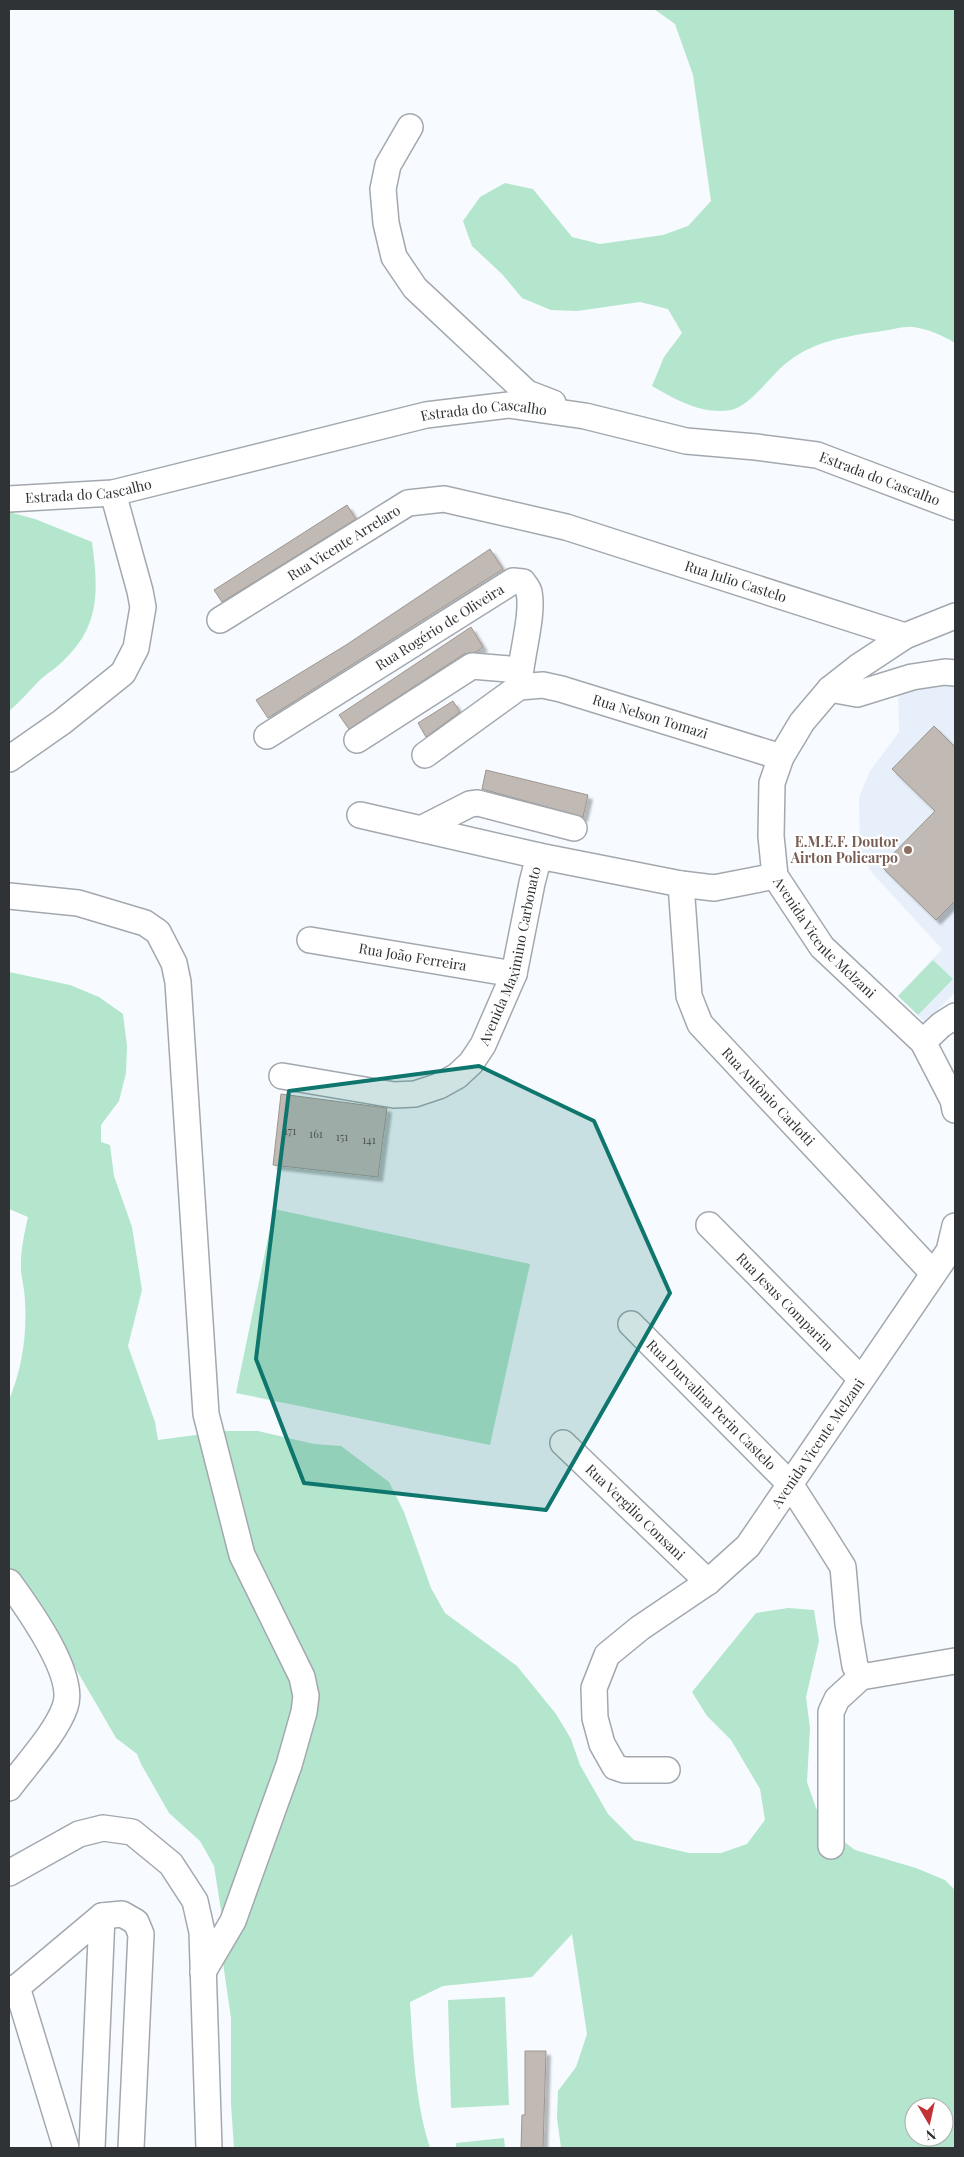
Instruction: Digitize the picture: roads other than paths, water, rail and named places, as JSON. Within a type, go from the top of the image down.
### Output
[{"type":"street","points":[[410,127],[388,165],[382,189],[386,223],[394,257],[414,288],[527,393],[585,416]]},
{"type":"street","name":"Estrada do Cascalho","points":[[9,499],[113,493],[426,415],[509,405],[585,416],[686,442],[756,447],[817,455],[955,507]]},
{"type":"street","points":[[9,758],[62,722],[123,673],[136,648],[143,607],[113,493]]},
{"type":"street","name":"Rua Vicente Arrelaro","points":[[220,620],[408,503],[444,499],[566,527]]},
{"type":"street","name":"Rua Julio Castelo","points":[[566,527],[905,636]]},
{"type":"street","name":"Rua Rogério de Oliveira","points":[[267,736],[513,581],[523,582],[529,590],[530,598],[520,678]]},
{"type":"street","name":"Avenida Vicente Melzani","points":[[955,616],[905,636],[858,667],[830,689],[802,722],[781,756],[772,783],[771,836],[774,876],[822,947],[922,1042],[953,1100],[955,1110]]},
{"type":"street","name":"Rua Nelson Tomazi","points":[[357,740],[472,666],[561,689],[781,756]]},
{"type":"street","points":[[830,689],[856,694],[912,678],[945,672],[955,673]]},
{"type":"street","points":[[425,755],[520,678]]},
{"type":"street","points":[[421,829],[470,804],[478,803],[574,828]]},
{"type":"street","points":[[360,815],[539,856]]},
{"type":"street","name":"Avenida Maximino Carbonato","points":[[282,1076],[394,1095],[415,1094],[439,1086],[457,1076],[471,1062],[483,1045],[514,974],[539,856],[681,884],[714,888],[774,876]]},
{"type":"street","name":"Rua Antônio Carlotti","points":[[681,884],[689,996],[700,1024],[933,1273]]},
{"type":"street","points":[[9,896],[78,903],[145,923],[158,932],[174,963],[178,982],[206,1414],[242,1555],[302,1677],[306,1696],[304,1712],[289,1765],[233,1921],[203,1972]]},
{"type":"street","name":"Rua João Ferreira","points":[[310,940],[514,974]]},
{"type":"street","points":[[922,1042],[941,1025],[955,1016]]},
{"type":"street","name":"Rua Jesus Comparim","points":[[709,1225],[861,1379]]},
{"type":"street","name":"Avenida Vicente Melzani","points":[[667,1770],[624,1770],[615,1767],[602,1744],[595,1718],[594,1688],[608,1655],[640,1628],[708,1582],[748,1546],[949,1250],[955,1226]]},
{"type":"street","name":"Rua Durvalina Perin Castelo","points":[[631,1324],[790,1484],[843,1567],[853,1657],[861,1677]]},
{"type":"street","name":"Rua Vergilio Consani","points":[[563,1443],[708,1582]]},
{"type":"street","points":[[9,1582],[43,1630],[66,1684],[66,1705],[57,1724],[9,1788]]},
{"type":"street","points":[[831,1846],[831,1712],[837,1699],[861,1677],[955,1661]]},
{"type":"street","points":[[9,1873],[79,1834],[103,1828],[132,1832],[171,1864],[195,1901],[202,1932],[209,2148]]},
{"type":"street","points":[[66,2148],[13,1990],[102,1916],[122,1914],[136,1922],[141,1934],[131,2148]]},
{"type":"street","points":[[92,2148],[102,1916]]},
{"type":"place","name":"E.M.E.F. Doutor Airton Policarpo","points":[[908,850]]}]
